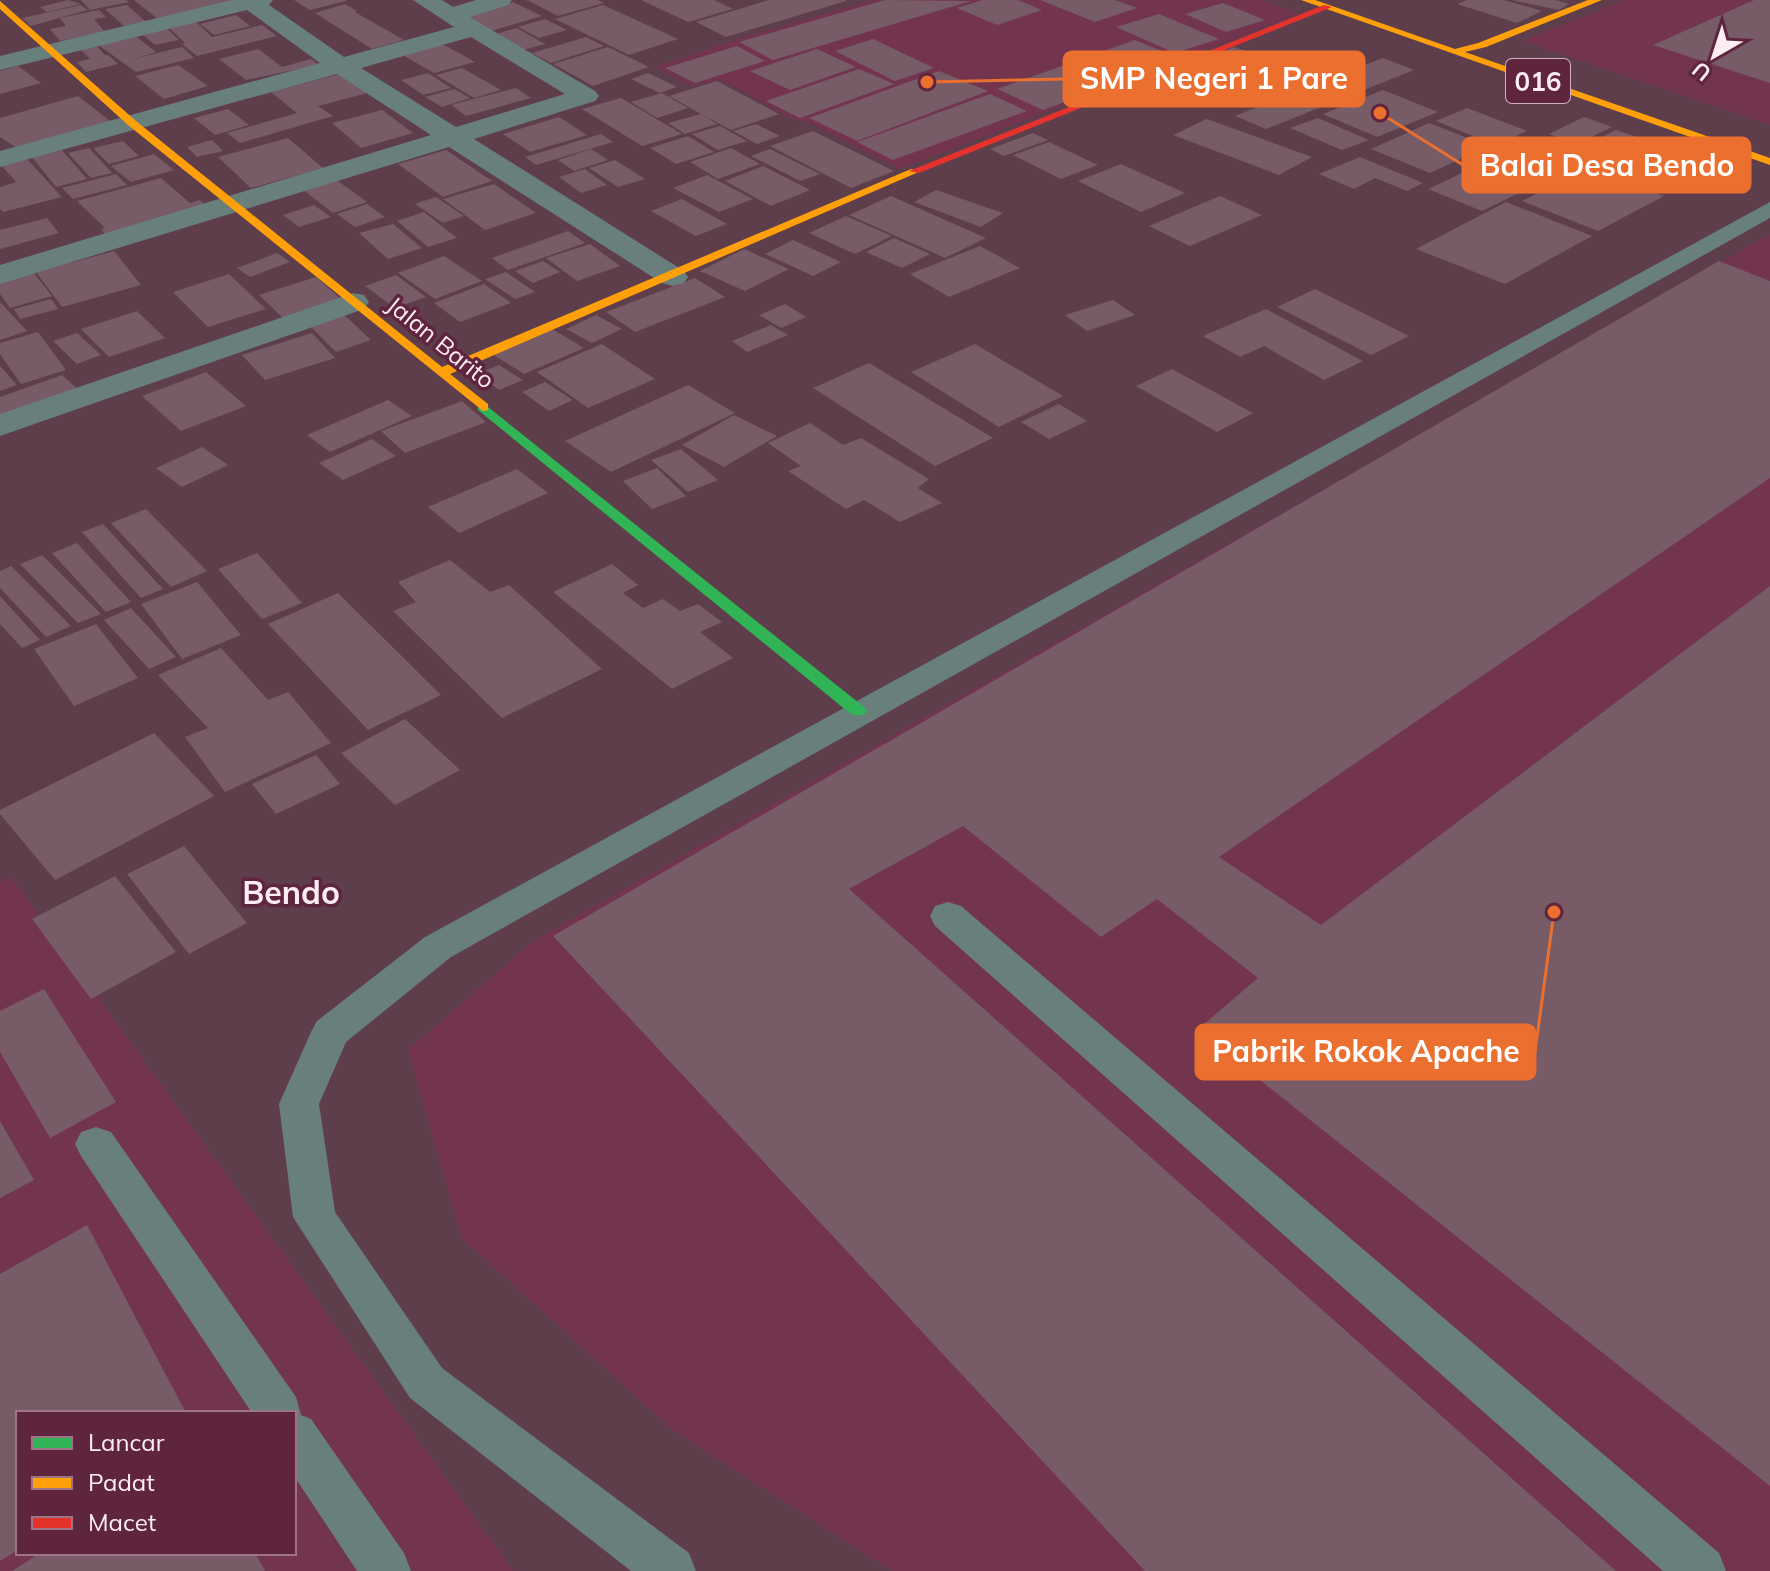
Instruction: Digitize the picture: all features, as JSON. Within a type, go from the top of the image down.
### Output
[{"type":"street","points":[[0,275],[587,95],[425,0]]},
{"type":"street","points":[[0,159],[339,65],[463,22],[500,0]]},
{"type":"street","name":"016","points":[[1306,0],[1770,162]]},
{"type":"street","points":[[1454,52],[1482,45],[1597,0]]},
{"type":"street","points":[[0,63],[253,1],[339,65],[673,277]]},
{"type":"street","name":"Jalan Barito","points":[[0,4],[132,123],[858,711]]},
{"type":"street","points":[[441,373],[673,277],[959,152],[1327,7]]},
{"type":"street","points":[[0,426],[353,302]]},
{"type":"lane","points":[[671,1571],[426,1383],[314,1217],[299,1104],[331,1032],[438,947],[858,711],[1770,209]]},
{"type":"lane","points":[[948,916],[1701,1571]]},
{"type":"lane","points":[[96,1144],[278,1411]]},
{"type":"lane","points":[[296,1438],[386,1571]]},
{"type":"shaded area","points":[[873,0],[1261,0],[1300,14],[900,169],[805,121],[792,119],[720,79],[692,86],[656,67],[735,40]]},
{"type":"shaded area","points":[[1624,0],[1770,0],[1770,125],[1523,41]]},
{"type":"shaded area","points":[[1770,234],[1770,1571],[892,1571],[674,1431],[462,1238],[408,1050],[532,942]]},
{"type":"shaded area","points":[[11,877],[513,1571],[0,1571],[0,883]]},
{"type":"building","points":[[68,0],[81,4],[47,12],[40,7]]},
{"type":"building","points":[[81,0],[126,0],[129,2],[90,10]]},
{"type":"building","points":[[134,0],[237,0],[159,20]]},
{"type":"building","points":[[294,0],[346,0],[346,1],[310,10]]},
{"type":"building","points":[[527,0],[598,0],[604,3],[558,16]]},
{"type":"building","points":[[641,0],[714,0],[733,9],[688,22]]},
{"type":"building","points":[[769,0],[846,1],[726,37],[696,22]]},
{"type":"building","points":[[885,0],[971,1],[773,60],[739,42]]},
{"type":"building","points":[[982,0],[1018,0],[1042,10],[997,25],[957,8]]},
{"type":"building","points":[[1040,0],[1115,0],[1137,8],[1095,22]]},
{"type":"building","points":[[1467,0],[1504,0],[1542,11],[1517,23],[1457,4]]},
{"type":"building","points":[[1511,0],[1555,0],[1569,4],[1559,10]]},
{"type":"building","points":[[1754,0],[1770,0],[1770,83],[1653,45]]},
{"type":"building","points":[[513,2],[542,16],[491,31],[462,16]]},
{"type":"building","points":[[1223,3],[1265,20],[1226,32],[1185,14]]},
{"type":"building","points":[[345,4],[404,40],[372,49],[315,13]]},
{"type":"building","points":[[81,5],[88,10],[31,26],[22,18]]},
{"type":"building","points":[[127,5],[146,22],[124,26],[105,9]]},
{"type":"building","points":[[603,5],[678,39],[629,55],[555,19]]},
{"type":"building","points":[[99,10],[106,17],[94,19],[105,32],[60,41],[50,29],[66,26],[60,18]]},
{"type":"building","points":[[1159,14],[1219,39],[1175,53],[1116,27]]},
{"type":"building","points":[[236,15],[250,26],[214,35],[200,24]]},
{"type":"building","points":[[545,19],[567,30],[539,38],[518,27]]},
{"type":"building","points":[[195,21],[212,37],[262,25],[277,36],[197,56],[182,44],[185,43],[168,27]]},
{"type":"building","points":[[517,28],[545,44],[519,51],[492,35]]},
{"type":"building","points":[[167,29],[179,40],[155,45],[142,34]]},
{"type":"building","points":[[134,35],[156,52],[133,59],[182,47],[194,58],[136,72],[97,44]]},
{"type":"building","points":[[586,37],[604,46],[551,63],[532,53]]},
{"type":"building","points":[[873,39],[934,68],[895,81],[835,51]]},
{"type":"building","points":[[1135,40],[1181,59],[1043,110],[997,89]]},
{"type":"building","points":[[439,42],[475,62],[434,73],[399,53]]},
{"type":"building","points":[[94,43],[118,64],[86,72],[77,62],[90,59],[78,47]]},
{"type":"building","points":[[737,46],[765,61],[695,83],[665,68]]},
{"type":"building","points":[[608,47],[649,67],[593,86],[553,64]]},
{"type":"building","points":[[1234,47],[1318,76],[1266,100],[1181,69]]},
{"type":"building","points":[[258,49],[282,67],[311,59],[319,65],[246,80],[219,59]]},
{"type":"building","points":[[817,49],[856,67],[790,90],[750,71]]},
{"type":"building","points":[[1383,58],[1414,70],[1266,129],[1235,116]]},
{"type":"building","points":[[178,65],[208,86],[164,99],[135,76]]},
{"type":"building","points":[[18,66],[41,83],[0,94],[0,71]]},
{"type":"building","points":[[462,68],[501,90],[474,98],[436,75]]},
{"type":"building","points":[[859,69],[894,84],[800,118],[766,101]]},
{"type":"building","points":[[939,71],[988,91],[857,141],[809,118]]},
{"type":"building","points":[[348,72],[375,91],[318,106],[333,116],[240,143],[227,133],[297,113],[271,92]]},
{"type":"building","points":[[428,73],[451,88],[423,95],[401,80]]},
{"type":"building","points":[[648,73],[677,87],[660,93],[631,79]]},
{"type":"building","points":[[717,81],[779,114],[731,130],[703,115],[717,124],[685,134],[668,123],[701,114],[669,96]]},
{"type":"building","points":[[516,88],[531,98],[466,116],[451,105]]},
{"type":"building","points":[[454,89],[470,98],[442,107],[425,97]]},
{"type":"building","points":[[1383,90],[1438,112],[1377,137],[1323,114]]},
{"type":"building","points":[[662,93],[688,108],[657,118],[631,102]]},
{"type":"building","points":[[990,94],[1027,111],[893,160],[857,142]]},
{"type":"building","points":[[78,96],[114,124],[20,150],[0,137],[0,118]]},
{"type":"building","points":[[621,98],[682,134],[642,146],[582,109]]},
{"type":"building","points":[[1467,108],[1527,131],[1495,145],[1436,121]]},
{"type":"building","points":[[228,109],[249,125],[215,135],[194,118]]},
{"type":"building","points":[[382,110],[413,133],[361,148],[332,123]]},
{"type":"building","points":[[559,117],[587,135],[530,152],[503,134]]},
{"type":"building","points":[[1584,117],[1612,127],[1577,144],[1549,134]]},
{"type":"building","points":[[1318,118],[1369,140],[1342,150],[1290,128]]},
{"type":"building","points":[[1207,119],[1312,157],[1279,175],[1173,135]]},
{"type":"building","points":[[1429,123],[1488,146],[1430,173],[1371,149]]},
{"type":"building","points":[[756,124],[780,136],[757,144],[733,131]]},
{"type":"building","points":[[720,126],[747,141],[718,150],[692,134]]},
{"type":"building","points":[[1616,130],[1646,140],[1606,161],[1576,150]]},
{"type":"building","points":[[813,131],[894,171],[851,188],[770,146]]},
{"type":"building","points":[[1033,133],[1048,140],[1004,156],[990,149]]},
{"type":"building","points":[[601,134],[613,142],[536,165],[525,157]]},
{"type":"building","points":[[688,136],[714,152],[676,164],[650,148]]},
{"type":"building","points":[[288,138],[323,168],[251,188],[218,157]]},
{"type":"building","points":[[212,140],[223,151],[197,157],[187,147]]},
{"type":"building","points":[[123,141],[139,156],[109,164],[93,148]]},
{"type":"building","points":[[1049,142],[1098,165],[1061,179],[1013,155]]},
{"type":"building","points":[[1524,144],[1578,164],[1482,211],[1428,189]]},
{"type":"building","points":[[89,148],[112,173],[91,178],[68,153]]},
{"type":"building","points":[[731,148],[760,164],[718,179],[690,162]]},
{"type":"building","points":[[591,149],[608,160],[574,171],[558,160]]},
{"type":"building","points":[[770,149],[820,174],[800,181],[751,156]]},
{"type":"building","points":[[62,150],[87,179],[56,187],[32,157]]},
{"type":"building","points":[[446,150],[492,181],[443,197],[398,164]]},
{"type":"building","points":[[154,154],[174,170],[131,182],[111,166]]},
{"type":"building","points":[[1360,157],[1423,183],[1407,191],[1375,178],[1354,189],[1319,174]]},
{"type":"building","points":[[27,159],[62,197],[3,212],[0,209],[0,187],[16,182],[1,165]]},
{"type":"building","points":[[615,160],[645,179],[618,187],[589,168]]},
{"type":"building","points":[[1121,164],[1185,193],[1141,212],[1078,181]]},
{"type":"building","points":[[763,166],[810,190],[771,206],[725,181]]},
{"type":"building","points":[[1588,168],[1664,196],[1598,231],[1522,201]]},
{"type":"building","points":[[585,169],[607,185],[581,193],[559,177]]},
{"type":"building","points":[[116,174],[127,185],[73,199],[62,188]]},
{"type":"building","points":[[707,175],[753,199],[719,212],[673,188]]},
{"type":"building","points":[[331,176],[367,202],[333,213],[298,186]]},
{"type":"building","points":[[161,178],[190,203],[200,200],[208,207],[108,237],[101,229],[105,228],[77,201]]},
{"type":"building","points":[[494,184],[536,213],[485,230],[443,199]]},
{"type":"building","points":[[936,190],[1003,213],[981,227],[914,202]]},
{"type":"building","points":[[891,196],[986,238],[945,258],[849,215]]},
{"type":"building","points":[[1220,196],[1262,215],[1190,246],[1149,226]]},
{"type":"building","points":[[436,197],[464,216],[443,223],[415,204]]},
{"type":"building","points":[[682,199],[727,224],[696,236],[651,211]]},
{"type":"building","points":[[1506,202],[1592,236],[1505,284],[1416,249]]},
{"type":"building","points":[[367,204],[385,217],[355,227],[337,214]]},
{"type":"building","points":[[314,205],[331,217],[299,227],[283,215]]},
{"type":"building","points":[[424,212],[457,238],[428,247],[397,221]]},
{"type":"building","points":[[846,216],[892,236],[855,254],[809,233]]},
{"type":"building","points":[[47,218],[59,233],[0,249],[0,230]]},
{"type":"building","points":[[393,224],[422,248],[388,259],[359,233]]},
{"type":"building","points":[[568,231],[585,243],[508,270],[492,258]]},
{"type":"building","points":[[894,238],[930,254],[902,268],[866,252]]},
{"type":"building","points":[[793,240],[841,262],[813,276],[765,254]]},
{"type":"building","points":[[590,244],[620,266],[577,281],[546,258]]},
{"type":"building","points":[[980,246],[1020,268],[949,297],[910,274]]},
{"type":"building","points":[[744,249],[789,269],[745,291],[700,271]]},
{"type":"building","points":[[114,251],[141,285],[62,307],[36,272]]},
{"type":"building","points":[[277,253],[290,262],[250,277],[237,268]]},
{"type":"building","points":[[444,256],[482,281],[435,299],[398,273]]},
{"type":"building","points":[[543,261],[560,272],[533,283],[515,271]]},
{"type":"building","points":[[1719,261],[1770,281],[1770,478],[1219,857],[1321,925],[1770,586],[1770,1486],[1197,1030],[1258,978],[1157,899],[1101,937],[963,826],[849,889],[1616,1571],[1145,1571],[553,936]]},
{"type":"building","points":[[30,268],[52,296],[10,308],[0,294],[0,277]]},
{"type":"building","points":[[506,272],[535,292],[515,299],[485,279]]},
{"type":"building","points":[[229,274],[266,309],[208,327],[173,292]]},
{"type":"building","points":[[396,275],[426,297],[395,308],[365,286]]},
{"type":"building","points":[[316,277],[342,300],[284,319],[259,295]]},
{"type":"building","points":[[695,278],[725,297],[635,332],[606,312]]},
{"type":"building","points":[[484,284],[511,303],[460,322],[434,303]]},
{"type":"building","points":[[1315,289],[1409,336],[1371,355],[1277,307]]},
{"type":"building","points":[[51,299],[58,309],[20,319],[14,309]]},
{"type":"building","points":[[1113,300],[1135,315],[1087,331],[1065,315]]},
{"type":"building","points":[[0,302],[27,331],[0,340]]},
{"type":"building","points":[[785,304],[806,317],[781,328],[759,315]]},
{"type":"building","points":[[1266,309],[1363,361],[1324,380],[1264,346],[1240,357],[1203,336]]},
{"type":"building","points":[[137,311],[165,338],[109,357],[81,329]]},
{"type":"building","points":[[342,313],[371,340],[336,352],[308,324]]},
{"type":"building","points":[[596,315],[622,329],[592,343],[566,329]]},
{"type":"building","points":[[771,325],[788,335],[747,352],[732,341]]},
{"type":"building","points":[[552,329],[584,348],[524,374],[492,354]]},
{"type":"building","points":[[38,332],[66,370],[21,384],[0,354],[0,343]]},
{"type":"building","points":[[77,333],[101,355],[77,364],[53,341]]},
{"type":"building","points":[[312,333],[335,358],[265,380],[242,355]]},
{"type":"building","points":[[602,344],[655,379],[588,408],[537,372]]},
{"type":"building","points":[[975,344],[1063,396],[999,427],[911,372]]},
{"type":"building","points":[[869,363],[993,438],[935,466],[813,388]]},
{"type":"building","points":[[499,365],[523,380],[499,390],[476,374]]},
{"type":"building","points":[[0,366],[17,385],[0,391]]},
{"type":"building","points":[[1172,369],[1253,413],[1217,432],[1136,386]]},
{"type":"building","points":[[206,372],[246,406],[181,431],[142,396]]},
{"type":"building","points":[[62,375],[84,395],[0,417],[0,397]]},
{"type":"building","points":[[545,382],[573,400],[549,411],[522,392]]},
{"type":"building","points":[[688,385],[735,413],[611,472],[565,441]]},
{"type":"building","points":[[388,400],[412,416],[330,452],[307,435]]},
{"type":"building","points":[[462,401],[486,422],[405,453],[381,431]]},
{"type":"building","points":[[1059,404],[1087,421],[1049,439],[1021,422]]},
{"type":"building","points":[[734,415],[777,436],[724,467],[682,445]]},
{"type":"building","points":[[810,423],[843,445],[861,438],[929,479],[918,488],[942,503],[900,522],[864,500],[846,509],[788,471],[801,466],[768,443]]},
{"type":"building","points":[[372,439],[396,456],[343,480],[319,463]]},
{"type":"building","points":[[202,447],[228,465],[182,487],[156,468]]},
{"type":"building","points":[[681,449],[718,480],[688,492],[651,460]]},
{"type":"building","points":[[657,468],[686,496],[652,509],[623,481]]},
{"type":"building","points":[[517,469],[548,493],[459,533],[428,507]]},
{"type":"building","points":[[146,509],[207,571],[171,587],[111,523]]},
{"type":"building","points":[[103,524],[163,589],[141,598],[82,532]]},
{"type":"building","points":[[77,543],[131,602],[106,612],[52,553]]},
{"type":"building","points":[[257,553],[302,603],[262,619],[218,569]]},
{"type":"building","points":[[42,555],[101,614],[78,623],[20,564]]},
{"type":"building","points":[[450,560],[490,592],[509,585],[602,669],[502,718],[393,611],[416,602],[398,582]]},
{"type":"building","points":[[612,564],[638,585],[623,593],[643,608],[663,599],[680,611],[698,604],[722,622],[700,632],[733,658],[672,689],[553,592]]},
{"type":"building","points":[[11,566],[71,626],[46,637],[0,588],[0,571]]},
{"type":"building","points":[[197,582],[241,635],[182,659],[141,604]]},
{"type":"building","points":[[338,593],[441,695],[368,730],[268,624]]},
{"type":"building","points":[[0,596],[40,640],[22,648],[0,624]]},
{"type":"building","points":[[131,608],[176,657],[149,669],[104,620]]},
{"type":"building","points":[[96,624],[138,678],[74,706],[34,649]]},
{"type":"building","points":[[221,648],[268,700],[288,692],[331,743],[225,792],[185,737],[208,728],[158,675]]},
{"type":"building","points":[[405,719],[460,770],[395,805],[341,753]]},
{"type":"building","points":[[154,733],[214,796],[55,880],[0,814],[0,810]]},
{"type":"building","points":[[316,755],[340,784],[276,814],[252,784]]},
{"type":"building","points":[[184,846],[247,923],[189,954],[127,874]]},
{"type":"building","points":[[115,876],[176,952],[91,999],[32,919]]},
{"type":"building","points":[[44,989],[116,1102],[50,1138],[0,1052],[0,1011]]},
{"type":"building","points":[[0,1121],[34,1180],[0,1198]]},
{"type":"building","points":[[87,1225],[185,1411],[16,1411],[16,1551],[0,1561],[0,1274]]},
{"type":"building","points":[[37,1555],[256,1555],[265,1571],[12,1571]]},
{"type":"traffic: fast","points":[[483,407],[858,711]]},
{"type":"traffic: slow","points":[[1306,0],[1770,162]]},
{"type":"traffic: slow","points":[[1454,52],[1482,45],[1597,0]]},
{"type":"traffic: slow","points":[[0,4],[132,123],[483,407]]},
{"type":"traffic: slow","points":[[441,373],[915,171]]},
{"type":"traffic: jam","points":[[915,171],[1327,7]]},
{"type":"place","name":"SMP Negeri 1 Pare","points":[[927,82]]},
{"type":"place","name":"Balai Desa Bendo","points":[[1380,113]]},
{"type":"place","name":"Pabrik Rokok Apache","points":[[1554,912]]},
{"type":"district","name":"Bendo","points":[[291,892]]}]
